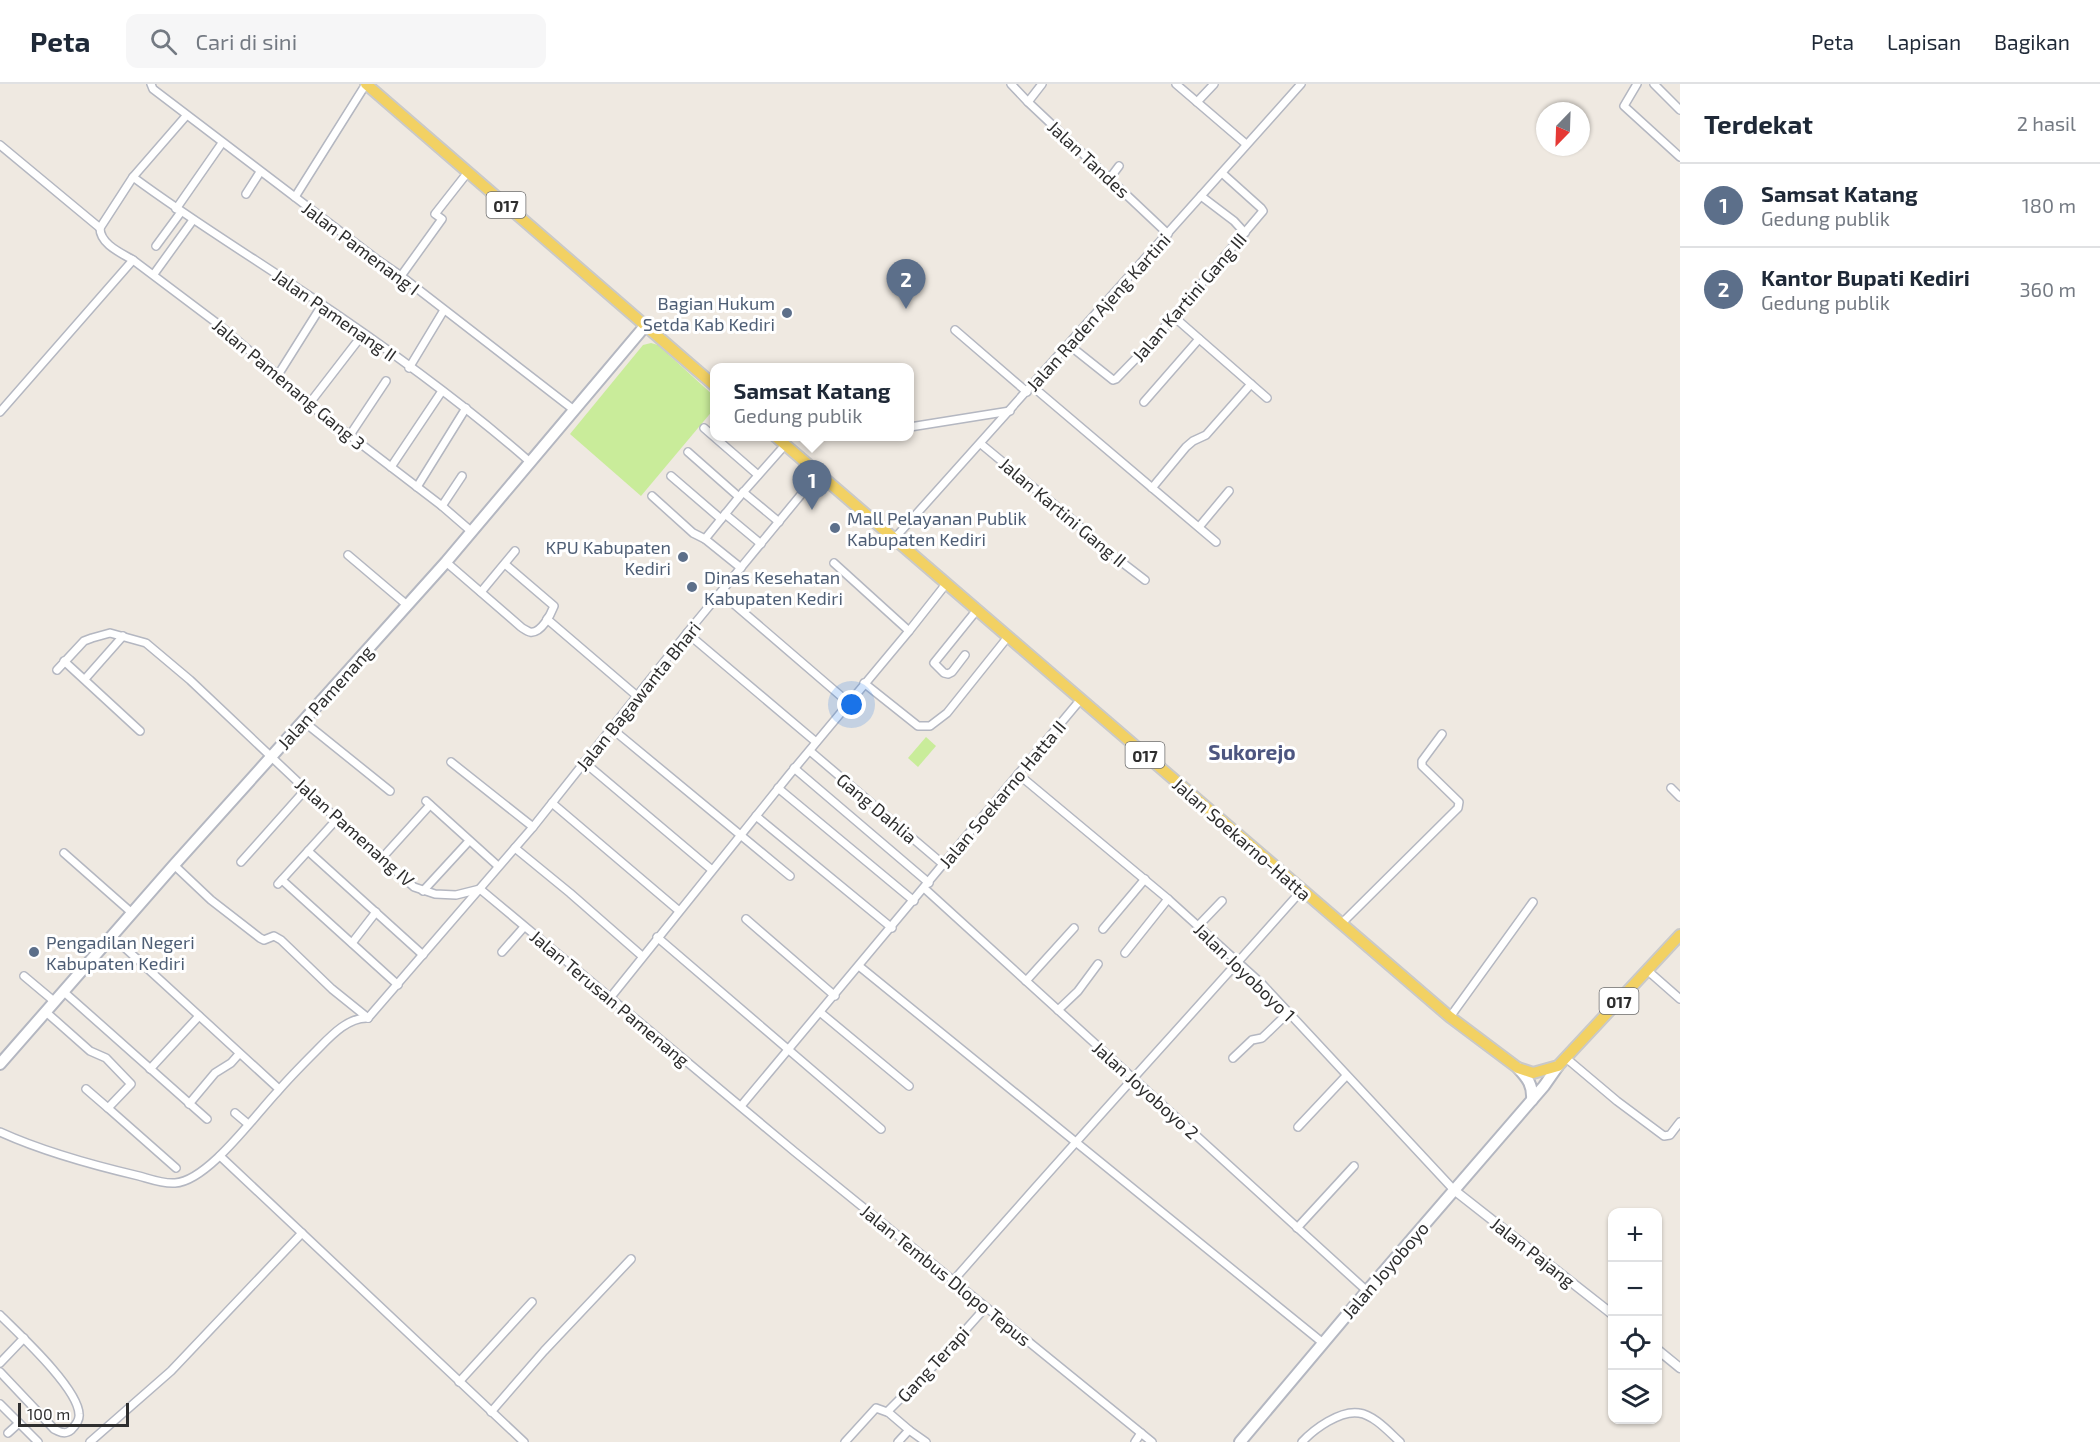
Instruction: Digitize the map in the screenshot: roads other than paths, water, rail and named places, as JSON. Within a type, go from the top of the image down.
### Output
[{"type":"main road","name":"017","points":[[366,84],[710,382]]},
{"type":"main road","name":"Jalan Pamenang","points":[[0,1064],[174,865],[446,562],[645,326]]},
{"type":"main road","name":"Jalan Soekarno-Hatta","points":[[780,441],[1450,1017],[1518,1068]]},
{"type":"main road","name":"017","points":[[1562,1062],[1680,935]]},
{"type":"main road","points":[[1518,1068],[1533,1073],[1562,1062]]},
{"type":"main road","name":"Jalan Joyoboyo","points":[[1240,1442],[1562,1062]]},
{"type":"main road","points":[[1518,1068],[1533,1089],[1532,1100]]},
{"type":"street","name":"Jalan Pamenang I","points":[[151,84],[153,89],[186,116],[401,276],[574,411]]},
{"type":"street","points":[[295,197],[366,84]]},
{"type":"street","name":"Jalan Tandes","points":[[1011,84],[1168,234]]},
{"type":"street","points":[[1028,102],[1042,84]]},
{"type":"street","points":[[1176,84],[1246,144]]},
{"type":"street","points":[[1197,102],[1214,84]]},
{"type":"street","name":"Jalan Raden Ajeng Kartini","points":[[894,540],[1301,84]]},
{"type":"street","points":[[1637,84],[1624,106],[1680,157]]},
{"type":"street","points":[[1654,84],[1680,110]]},
{"type":"street","points":[[100,228],[133,177],[186,116]]},
{"type":"street","points":[[156,246],[222,143]]},
{"type":"street","name":"Jalan Pamenang Gang 3","points":[[0,145],[100,228],[104,240],[154,274],[218,324],[278,375],[297,395],[442,506],[472,532]]},
{"type":"street","points":[[1110,178],[1119,166]]},
{"type":"street","points":[[246,194],[260,172]]},
{"type":"street","points":[[401,276],[442,219],[435,214],[468,172]]},
{"type":"street","name":"Jalan Kartini Gang III","points":[[1069,345],[1113,380],[1149,345],[1263,209],[1222,173]]},
{"type":"street","name":"Jalan Pamenang II","points":[[133,177],[363,334],[466,408],[530,462]]},
{"type":"street","points":[[1201,195],[1234,221],[1245,233]]},
{"type":"street","points":[[154,274],[193,220]]},
{"type":"street","points":[[0,412],[133,260]]},
{"type":"street","points":[[278,375],[322,305]]},
{"type":"street","points":[[409,368],[444,310]]},
{"type":"street","points":[[1173,316],[1268,398]]},
{"type":"street","points":[[955,330],[1216,542]]},
{"type":"street","points":[[309,404],[363,334]]},
{"type":"street","points":[[1144,402],[1199,339]]},
{"type":"street","points":[[350,435],[386,381]]},
{"type":"street","points":[[1152,488],[1186,447],[1192,441],[1206,435],[1251,384]]},
{"type":"street","points":[[391,467],[442,391]]},
{"type":"street","points":[[417,487],[466,408]]},
{"type":"street","points":[[914,426],[1010,411]]},
{"type":"street","points":[[704,428],[710,433]]},
{"type":"street","points":[[719,441],[758,475]]},
{"type":"street","name":"Jalan Kartini Gang II","points":[[981,444],[1109,553],[1145,580]]},
{"type":"street","points":[[705,539],[784,445]]},
{"type":"street","points":[[688,452],[779,522]]},
{"type":"street","name":"Jalan Bagawanta Bhari","points":[[368,1018],[533,827],[687,633],[818,474]]},
{"type":"street","points":[[442,506],[462,476]]},
{"type":"street","points":[[671,476],[760,544]]},
{"type":"street","points":[[1199,527],[1228,491]]},
{"type":"street","points":[[652,496],[693,533],[705,539],[741,568]]},
{"type":"street","points":[[481,592],[515,551]]},
{"type":"street","points":[[348,555],[407,605]]},
{"type":"street","points":[[446,562],[521,627],[535,632],[547,620],[554,608],[552,602],[505,564]]},
{"type":"street","points":[[834,563],[909,631]]},
{"type":"street","points":[[610,998],[678,910],[946,584]]},
{"type":"street","points":[[721,593],[849,703]]},
{"type":"street","points":[[965,655],[948,674],[934,663],[976,610]]},
{"type":"street","points":[[547,620],[637,696]]},
{"type":"street","points":[[57,670],[84,641],[110,633],[123,636],[85,679]]},
{"type":"street","points":[[687,633],[816,742]]},
{"type":"street","name":"Jalan Pamenang IV","points":[[123,636],[153,647],[337,819],[414,887],[423,891],[456,895],[480,889]]},
{"type":"street","points":[[864,683],[918,726],[930,726],[947,713],[1008,638]]},
{"type":"street","points":[[64,661],[140,730]]},
{"type":"street","name":"Jalan Soekarno Hatta II","points":[[741,1106],[1081,699]]},
{"type":"street","points":[[303,721],[390,791]]},
{"type":"street","points":[[611,728],[790,876]]},
{"type":"street","points":[[1341,924],[1459,806],[1459,802],[1422,766],[1422,761],[1442,734]]},
{"type":"street","name":"Gang Dahlia","points":[[810,751],[944,865]]},
{"type":"street","points":[[451,762],[533,827]]},
{"type":"street","points":[[584,762],[712,870]]},
{"type":"street","name":"Jalan Joyoboyo 2","points":[[794,768],[927,885],[1026,981],[1366,1291]]},
{"type":"street","name":"Jalan Joyoboyo 1","points":[[1018,774],[1145,879],[1238,962],[1454,1190]]},
{"type":"street","points":[[778,788],[914,901]]},
{"type":"street","points":[[1671,788],[1680,796]]},
{"type":"street","points":[[241,862],[306,789]]},
{"type":"street","points":[[382,858],[428,803],[498,866]]},
{"type":"street","points":[[552,803],[678,910]]},
{"type":"street","points":[[756,816],[892,927]]},
{"type":"street","points":[[337,819],[280,882],[398,985]]},
{"type":"street","points":[[423,891],[469,841]]},
{"type":"street","points":[[515,848],[642,956]]},
{"type":"street","points":[[308,851],[423,955]]},
{"type":"street","points":[[64,853],[132,913]]},
{"type":"street","points":[[174,865],[211,900],[260,938],[264,940],[274,936],[280,940],[368,1018]]},
{"type":"street","points":[[1103,929],[1145,879]]},
{"type":"street","name":"Jalan Terusan Pamenang","points":[[480,889],[741,1106]]},
{"type":"street","points":[[953,1281],[1075,1141],[1134,1079],[1302,890]]},
{"type":"street","points":[[1125,953],[1168,899]]},
{"type":"street","points":[[1198,926],[1222,901]]},
{"type":"street","points":[[1450,1017],[1533,902]]},
{"type":"street","points":[[352,943],[376,912]]},
{"type":"street","points":[[746,919],[835,996]]},
{"type":"street","points":[[502,952],[524,927]]},
{"type":"street","points":[[1026,981],[1074,928]]},
{"type":"street","points":[[112,936],[279,1089]]},
{"type":"street","points":[[657,936],[881,1129]]},
{"type":"street","points":[[1058,1010],[1078,991],[1098,964]]},
{"type":"street","points":[[859,966],[1323,1343]]},
{"type":"street","points":[[1647,970],[1680,999]]},
{"type":"street","points":[[24,976],[55,1002]]},
{"type":"street","points":[[64,992],[207,1119]]},
{"type":"street","points":[[46,1012],[85,1048],[106,1058],[130,1082],[129,1087],[108,1108]]},
{"type":"street","points":[[820,1013],[909,1086]]},
{"type":"street","points":[[1233,1058],[1252,1040],[1262,1038],[1288,1013]]},
{"type":"street","points":[[150,1069],[199,1016]]},
{"type":"street","points":[[0,1132],[95,1165],[175,1184],[193,1178],[220,1155],[328,1038],[357,1020],[368,1018]]},
{"type":"street","points":[[189,1104],[215,1073],[231,1063],[239,1054]]},
{"type":"street","points":[[1562,1062],[1664,1136],[1670,1135],[1680,1122]]},
{"type":"street","points":[[1298,1127],[1346,1076]]},
{"type":"street","points":[[86,1089],[176,1168]]},
{"type":"street","name":"Jalan Tembus Dlopo Tepus","points":[[741,1106],[1152,1442]]},
{"type":"street","points":[[236,1113],[248,1124]]},
{"type":"street","points":[[220,1155],[524,1442]]},
{"type":"street","points":[[1297,1228],[1354,1166]]},
{"type":"street","name":"Jalan Pajang","points":[[1454,1190],[1608,1311]]},
{"type":"street","points":[[90,1442],[171,1371],[302,1233]]},
{"type":"street","points":[[491,1412],[544,1351],[631,1259]]},
{"type":"street","points":[[459,1382],[532,1302]]},
{"type":"street","name":"Gang Terapi","points":[[845,1442],[878,1408],[888,1412],[923,1378],[986,1308]]},
{"type":"street","points":[[0,1315],[56,1372],[70,1392],[79,1411],[80,1417],[76,1424],[64,1433],[54,1429],[0,1372]]},
{"type":"street","points":[[0,1363],[24,1338]]},
{"type":"street","points":[[1662,1353],[1680,1368]]},
{"type":"street","points":[[0,1404],[38,1442]]},
{"type":"street","points":[[888,1412],[926,1442]]},
{"type":"street","points":[[1307,1440],[1326,1421],[1358,1412],[1373,1419],[1400,1442]]},
{"type":"street","points":[[8,1433],[19,1423]]},
{"type":"street","points":[[898,1442],[909,1430]]},
{"type":"street","points":[[1135,1442],[1141,1433]]},
{"type":"place","name":"Kantor Bupati Kediri","points":[[906,309]]},
{"type":"place","name":"Bagian Hukum Setda Kab Kediri","points":[[787,313]]},
{"type":"place","name":"Samsat Katang","points":[[812,510]]},
{"type":"place","name":"Mall Pelayanan Publik Kabupaten Kediri","points":[[835,528]]},
{"type":"place","name":"KPU Kabupaten Kediri","points":[[683,557]]},
{"type":"place","name":"Dinas Kesehatan Kabupaten Kediri","points":[[692,587]]},
{"type":"place","name":"Pengadilan Negeri Kabupaten Kediri","points":[[34,952]]},
{"type":"district","name":"Sukorejo","points":[[1252,751]]}]
